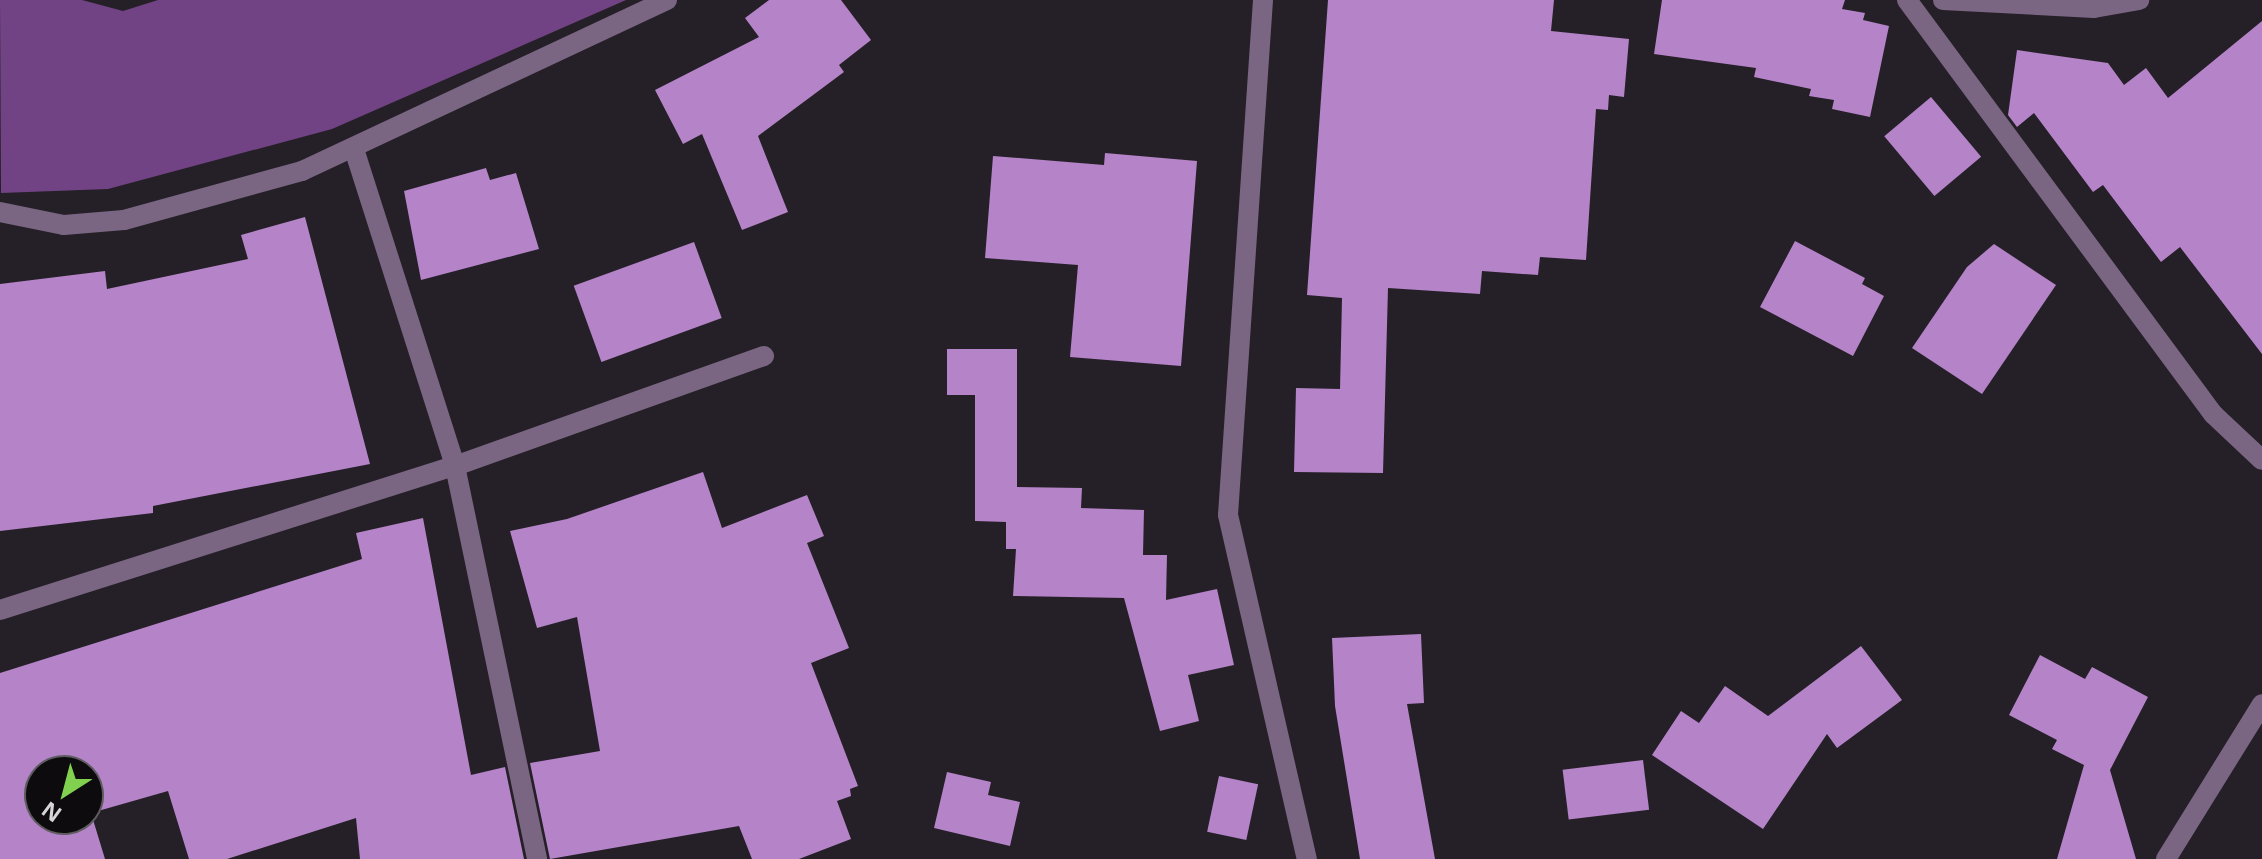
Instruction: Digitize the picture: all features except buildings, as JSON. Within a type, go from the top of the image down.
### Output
[{"type":"street","points":[[0,212],[64,225],[124,220],[302,171],[667,0]]},
{"type":"street","points":[[1263,0],[1228,515],[1307,859]]},
{"type":"street","points":[[1907,0],[2213,414],[2262,460]]},
{"type":"street","points":[[1943,0],[2094,8],[2139,0]]},
{"type":"street","points":[[354,149],[455,466],[537,859]]},
{"type":"street","points":[[0,610],[455,466],[764,356]]},
{"type":"street","points":[[2166,859],[2262,704]]},
{"type":"shaded area","points":[[0,0],[82,0],[123,11],[158,0],[626,0],[332,129],[108,189],[1,193]]}]
